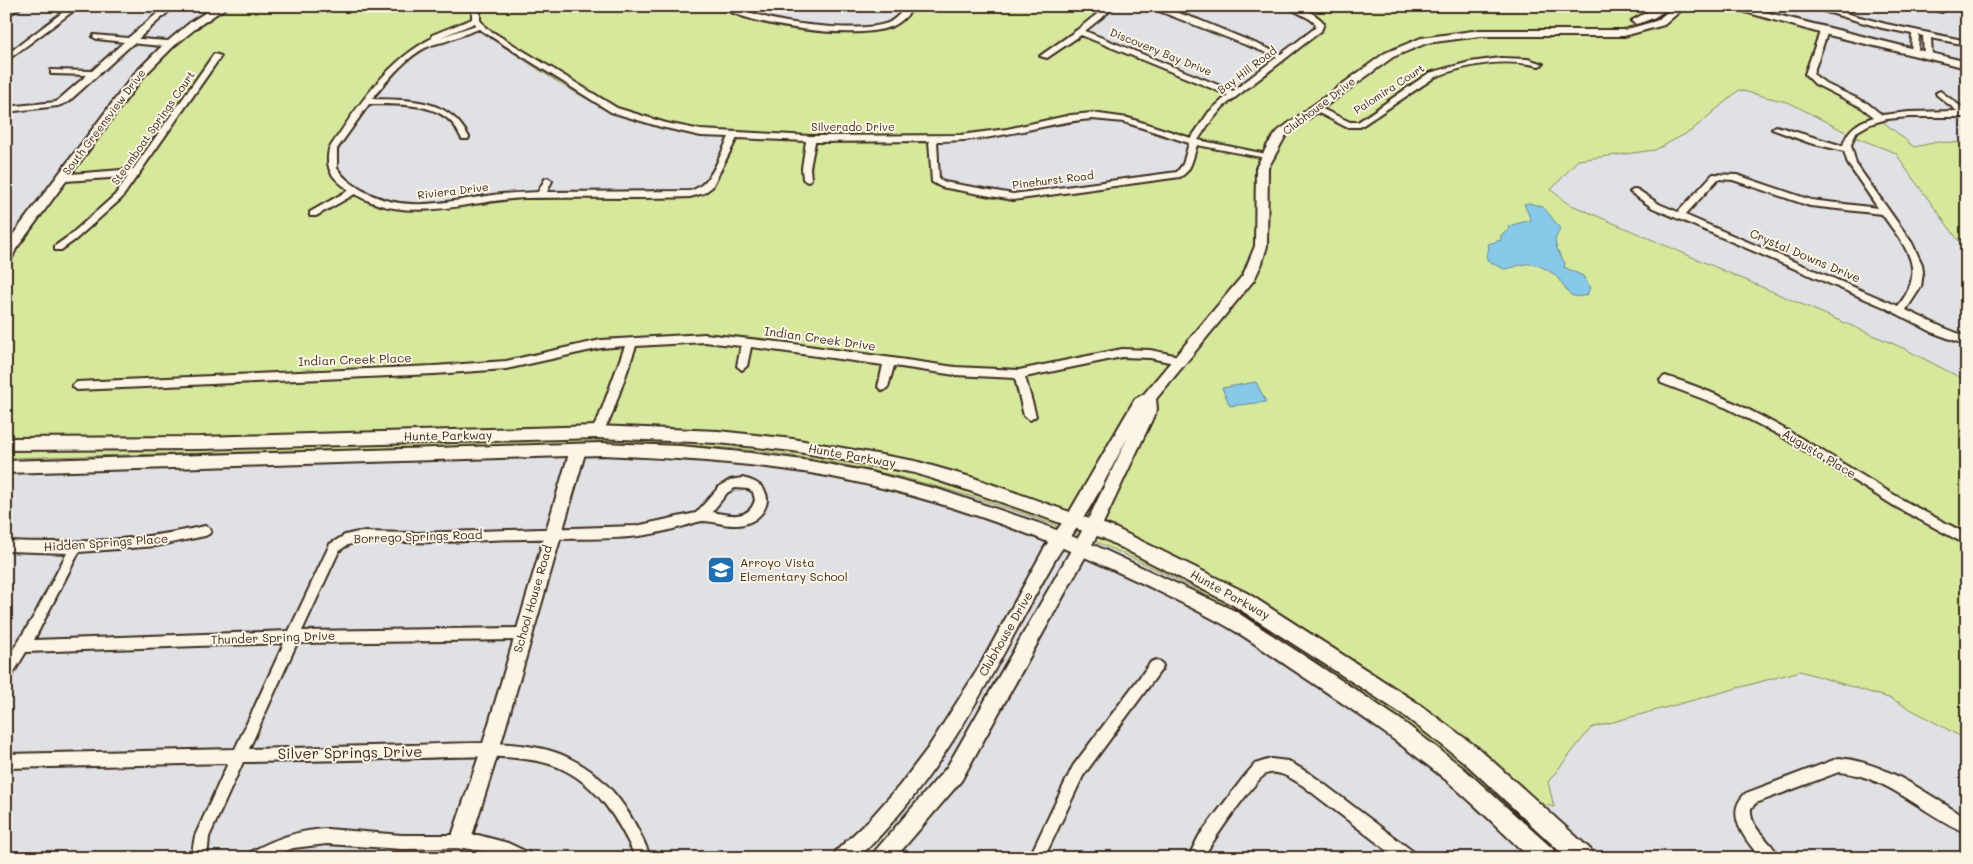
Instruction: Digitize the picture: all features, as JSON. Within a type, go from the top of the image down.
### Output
[{"type":"main road","name":"Hunte Parkway","points":[[6,444],[201,443],[597,432],[718,437],[793,445],[915,467],[1074,519],[1156,555],[1240,599],[1409,708],[1471,755],[1583,858]]},
{"type":"main road","name":"Hunte Parkway","points":[[6,467],[578,450],[681,452],[752,458],[870,479],[940,497],[1038,530],[1080,547],[1228,618],[1308,668],[1394,727],[1455,774],[1546,858]]},
{"type":"street","points":[[6,15],[19,6]]},
{"type":"street","points":[[6,59],[76,6]]},
{"type":"street","name":"South Greensview Drive","points":[[6,257],[10,248],[61,178],[138,76],[170,44],[196,23],[223,6]]},
{"type":"street","points":[[476,6],[478,23]]},
{"type":"street","points":[[724,6],[777,23],[809,28],[839,29],[886,26],[897,20],[911,6]]},
{"type":"street","points":[[1044,56],[1080,32],[1112,6]]},
{"type":"street","points":[[1150,6],[1196,22],[1283,57]]},
{"type":"street","name":"Bay Hill Road","points":[[1193,142],[1209,117],[1234,94],[1318,29],[1320,23],[1313,17],[1289,6]]},
{"type":"street","name":"Clubhouse Drive","points":[[1593,31],[1637,21],[1654,14],[1664,6]]},
{"type":"street","name":"Clubhouse Drive","points":[[843,858],[869,836],[895,806],[943,742],[1024,603],[1052,550],[1061,540],[1074,519],[1140,403],[1149,398],[1248,277],[1256,263],[1261,246],[1262,168],[1282,133],[1313,108],[1389,54],[1425,40],[1480,33],[1624,32],[1660,22],[1681,6]]},
{"type":"street","points":[[1729,6],[1967,65]]},
{"type":"street","points":[[1921,6],[1942,10],[1946,6]]},
{"type":"street","points":[[6,110],[58,104],[65,100],[130,40],[162,15],[164,10],[153,7]]},
{"type":"street","points":[[1814,7],[1967,43]]},
{"type":"street","name":"Riviera Drive","points":[[478,23],[441,40],[437,39],[416,50],[404,59],[368,101],[333,149],[331,162],[334,170],[343,181],[379,202],[414,208],[428,208],[499,197],[541,195],[668,196],[690,194],[701,191],[709,184],[734,136]]},
{"type":"street","name":"Silverado Drive","points":[[478,23],[614,110],[687,131],[734,136],[810,138],[960,138],[1007,132],[1071,118],[1108,114],[1193,142],[1268,156]]},
{"type":"street","points":[[1824,31],[1809,74],[1810,77],[1818,83],[1865,106],[1879,117]]},
{"type":"street","name":"Discovery Bay Drive","points":[[1080,32],[1234,94]]},
{"type":"street","points":[[1914,52],[1916,32]]},
{"type":"street","points":[[1927,34],[1928,56]]},
{"type":"street","points":[[97,38],[170,44]]},
{"type":"street","name":"Steamboat Springs Court","points":[[58,248],[118,197],[217,56]]},
{"type":"street","name":"Palomira Court","points":[[1313,108],[1349,125],[1360,124],[1432,74],[1444,69],[1493,62],[1527,61],[1539,64]]},
{"type":"street","points":[[54,72],[95,73]]},
{"type":"street","points":[[1940,93],[1966,114]]},
{"type":"street","points":[[368,101],[414,104],[439,110],[459,124],[465,137]]},
{"type":"street","points":[[1900,310],[1912,296],[1918,285],[1918,269],[1909,244],[1883,211],[1852,164],[1846,149],[1848,138],[1855,129],[1879,117],[1966,114]]},
{"type":"street","points":[[1776,129],[1846,149]]},
{"type":"street","points":[[807,179],[806,168],[810,138]]},
{"type":"street","name":"Pinehurst Road","points":[[933,139],[934,177],[941,184],[1013,197],[1180,174],[1187,169],[1193,142]]},
{"type":"street","points":[[61,178],[134,173]]},
{"type":"street","points":[[1680,215],[1711,179],[1716,176],[1734,177],[1802,201],[1883,211]]},
{"type":"street","points":[[541,195],[548,181]]},
{"type":"street","points":[[314,214],[356,190]]},
{"type":"street","name":"Crystal Downs Drive","points":[[1634,192],[1656,206],[1900,310],[1938,330],[1967,341]]},
{"type":"street","name":"Indian Creek Drive","points":[[632,341],[705,338],[787,347],[888,363],[955,371],[1019,374],[1122,353],[1150,354],[1179,360]]},
{"type":"street","points":[[597,432],[605,417],[632,341]]},
{"type":"street","name":"Indian Creek Place","points":[[77,386],[506,365],[601,344],[632,341]]},
{"type":"street","name":"Indian Creek Drive","points":[[742,366],[747,343]]},
{"type":"street","name":"Indian Creek Drive","points":[[883,386],[888,363]]},
{"type":"street","points":[[1019,374],[1030,416]]},
{"type":"street","name":"Augusta Place","points":[[1665,380],[1731,405],[1785,433],[1900,504],[1967,540]]},
{"type":"street","name":"Clubhouse Drive","points":[[882,858],[954,774],[1080,547],[1093,527],[1150,409],[1149,398]]},
{"type":"street","name":"School House Road","points":[[461,839],[490,750],[552,533],[578,450]]},
{"type":"street","points":[[738,483],[753,485],[762,494],[760,506],[750,517],[743,520],[735,521],[713,516],[700,516],[710,508],[718,494],[730,485],[738,483]]},
{"type":"street","name":"Borrego Springs Road","points":[[199,858],[202,836],[292,637],[334,548],[345,540],[358,537],[630,532],[677,523],[700,516]]},
{"type":"street","name":"Hidden Springs Place","points":[[6,546],[76,548],[158,541],[205,531]]},
{"type":"street","points":[[6,673],[55,591],[76,548]]},
{"type":"street","name":"Thunder Spring Drive","points":[[23,646],[292,637],[523,634]]},
{"type":"street","points":[[1036,858],[1078,771],[1156,666]]},
{"type":"street","name":"Silver Springs Drive","points":[[6,761],[490,750],[532,754],[560,760],[591,778],[610,795],[627,821],[644,858]]},
{"type":"street","points":[[1772,858],[1748,832],[1742,818],[1744,804],[1751,798],[1839,765],[1849,764],[1869,770],[1967,826]]},
{"type":"street","points":[[1195,858],[1204,840],[1248,783],[1260,769],[1271,766],[1288,768],[1308,780],[1410,858]]},
{"type":"street","points":[[254,858],[290,840],[312,836],[336,836],[401,842],[461,839],[509,849],[524,858]]},
{"type":"green space","points":[[222,6],[719,6],[778,24],[806,28],[851,29],[870,28],[888,24],[896,19],[908,6],[1108,6],[1078,32],[1231,94],[1317,26],[1314,20],[1286,6],[1728,6],[1824,31],[1808,76],[1810,80],[1822,88],[1841,95],[1861,106],[1914,147],[1938,142],[1967,143],[1967,252],[1896,153],[1857,138],[1790,103],[1739,90],[1691,131],[1655,150],[1578,160],[1551,190],[1567,203],[1903,348],[1967,381],[1967,740],[1892,699],[1800,671],[1591,728],[1548,782],[1554,807],[1508,797],[1487,790],[1412,729],[1313,660],[1213,599],[1152,567],[1089,539],[1024,514],[959,493],[892,475],[825,461],[757,451],[659,444],[600,443],[6,458],[6,256],[141,72]],"holes":[[[476,25],[484,34],[552,78],[586,98],[622,115],[676,129],[730,137],[703,186],[684,195],[500,198],[412,210],[389,208],[375,204],[355,194],[333,178],[328,166],[328,152],[343,128],[371,95],[425,44],[456,30]],[[1090,116],[1127,121],[1193,142],[1182,169],[1173,175],[997,197],[937,182],[933,139],[1003,132]]]},
{"type":"water","points":[[1529,203],[1543,207],[1558,226],[1560,230],[1555,240],[1558,251],[1565,263],[1564,267],[1583,276],[1590,288],[1587,295],[1571,295],[1555,275],[1539,266],[1524,264],[1504,269],[1488,261],[1486,256],[1489,249],[1488,244],[1501,240],[1501,235],[1509,230],[1508,226],[1531,220],[1524,204]]},
{"type":"water","points":[[1256,382],[1266,402],[1230,406],[1222,388]]},
{"type":"place","name":"Arroyo Vista Elementary School","points":[[721,570]]}]
